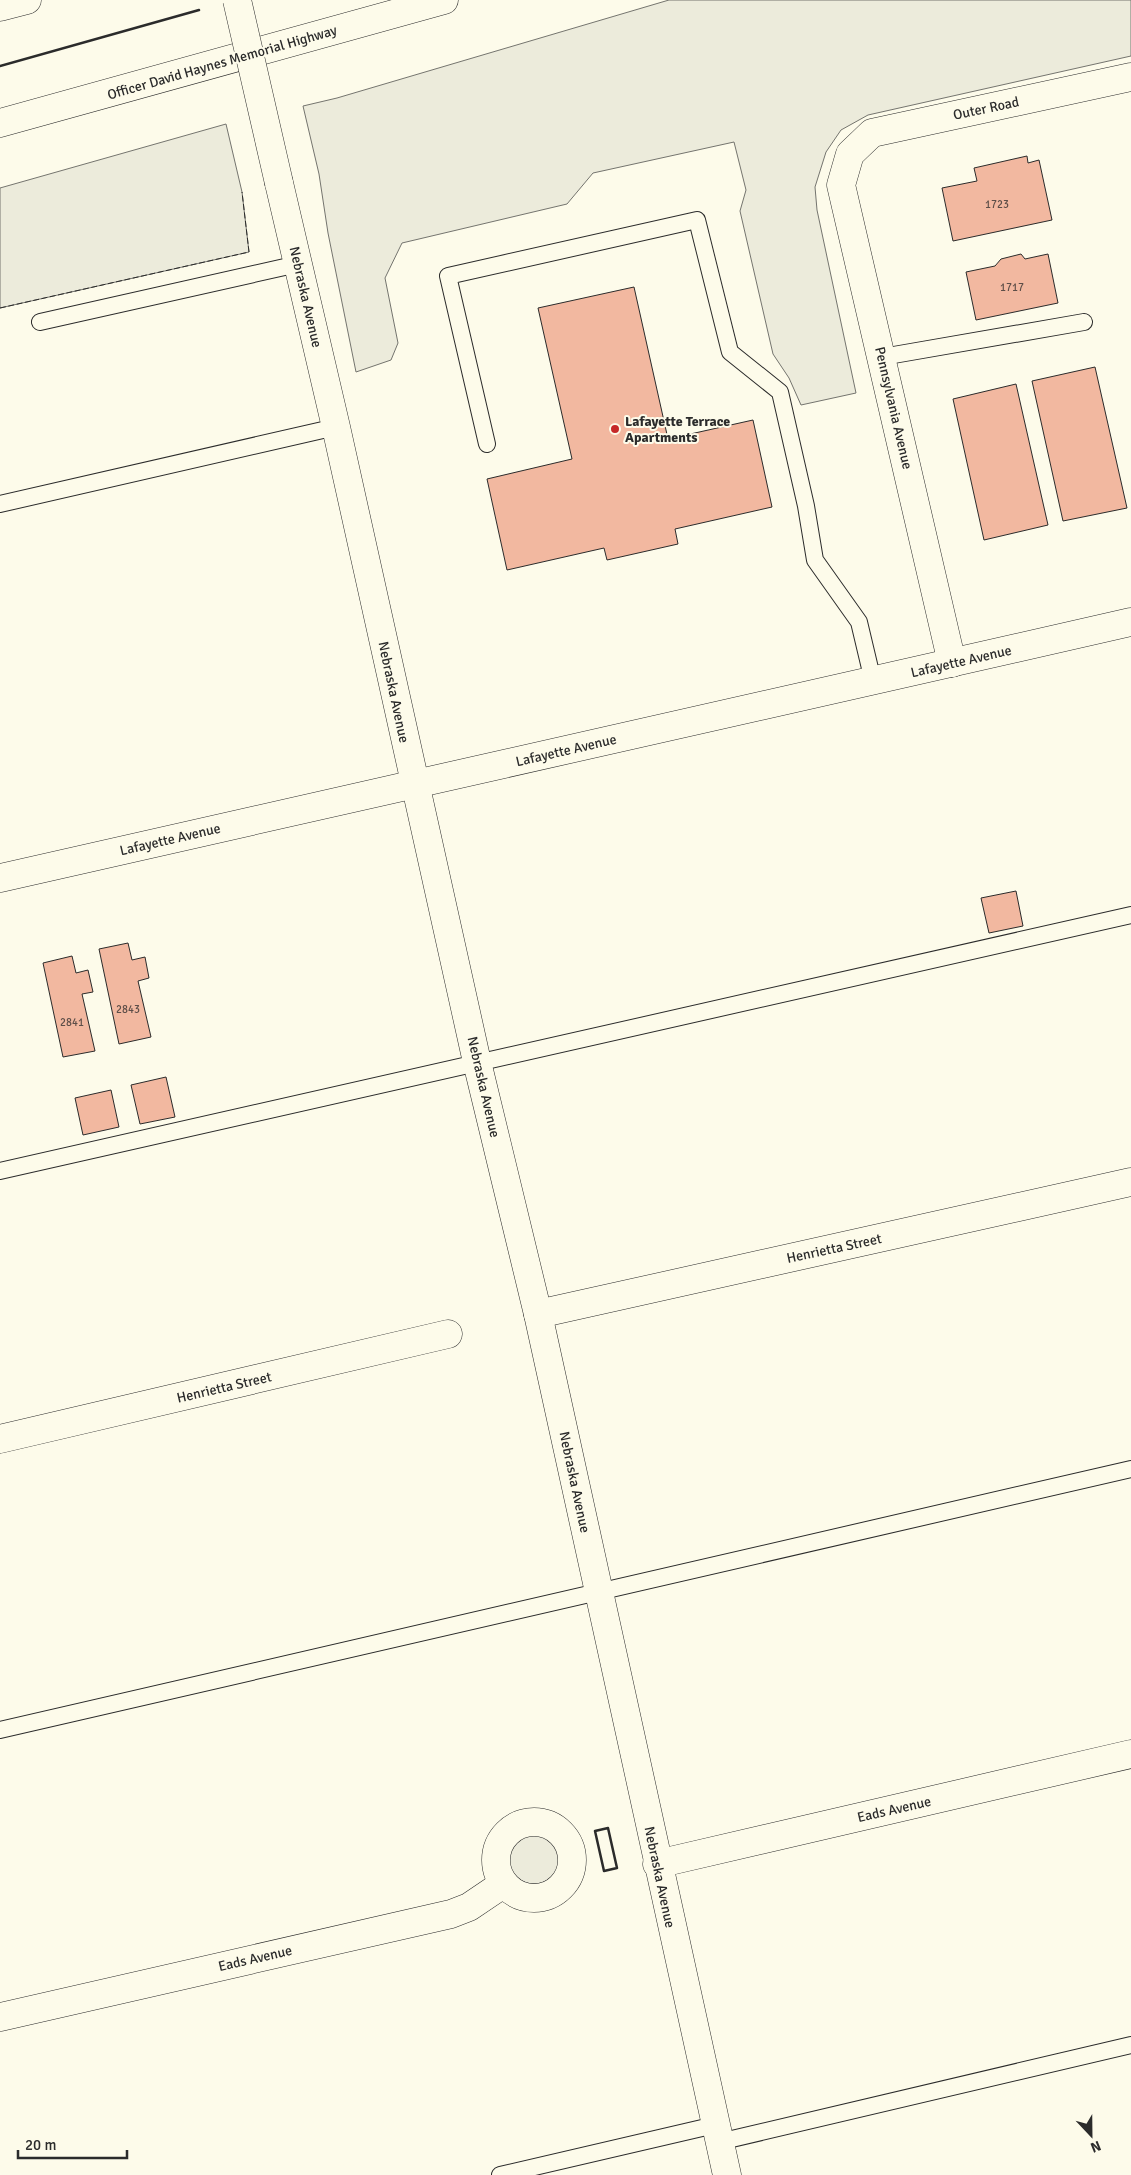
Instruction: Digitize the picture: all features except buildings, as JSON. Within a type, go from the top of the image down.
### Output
[{"type":"main road","points":[[0,8],[27,0]]},
{"type":"main road","name":"Nebraska Avenue","points":[[236,0],[336,426],[477,1062],[538,1314],[657,1864],[727,2175]]},
{"type":"main road","name":"Officer David Haynes Memorial Highway","points":[[0,124],[444,0]]},
{"type":"main road","name":"Outer Road","points":[[850,154],[872,133],[1131,77]]},
{"type":"main road","name":"Pennsylvania Avenue","points":[[850,154],[841,185],[952,663]]},
{"type":"main road","name":"Lafayette Avenue","points":[[0,878],[952,663],[1130,625]]},
{"type":"main road","name":"Henrietta Street","points":[[538,1314],[1131,1182]]},
{"type":"main road","name":"Henrietta Street","points":[[0,1439],[448,1334]]},
{"type":"main road","name":"Eads Avenue","points":[[657,1864],[1131,1754]]},
{"type":"main road","name":"Eads Avenue","points":[[0,2017],[451,1914],[469,1907],[503,1884]]},
{"type":"lane","points":[[487,444],[448,276],[697,220],[730,352],[780,392],[806,506],[816,560],[859,622],[873,681]]},
{"type":"lane","points":[[40,322],[298,264]]},
{"type":"lane","points":[[882,357],[1084,322]]},
{"type":"lane","points":[[0,504],[336,426]]},
{"type":"lane","points":[[0,1171],[1131,915]]},
{"type":"lane","points":[[0,1730],[1131,1469]]},
{"type":"lane","points":[[500,2175],[717,2133],[1131,2046]]},
{"type":"shaded area","points":[[669,0],[1131,0],[1131,56],[868,115],[841,130],[826,152],[815,187],[817,210],[856,393],[801,405],[789,378],[773,354],[740,211],[746,190],[734,142],[593,173],[567,204],[402,243],[385,278],[398,343],[391,360],[356,372],[328,233],[319,174],[303,106],[337,98]]},
{"type":"shaded area","points":[[226,124],[242,192],[249,252],[0,308],[0,188]]},
{"type":"shaded area","points":[[534,1834],[543,1836],[554,1845],[559,1859],[557,1868],[548,1879],[534,1884],[525,1882],[514,1873],[509,1859],[511,1850],[520,1839]]},
{"type":"fence","points":[[0,308],[249,252],[242,192]]},
{"type":"wall","points":[[0,66],[199,10]]},
{"type":"wall","points":[[608,1828],[617,1868],[604,1871],[595,1831],[608,1828]]},
{"type":"place","name":"Lafayette Terrace Apartments","points":[[615,429]]}]
